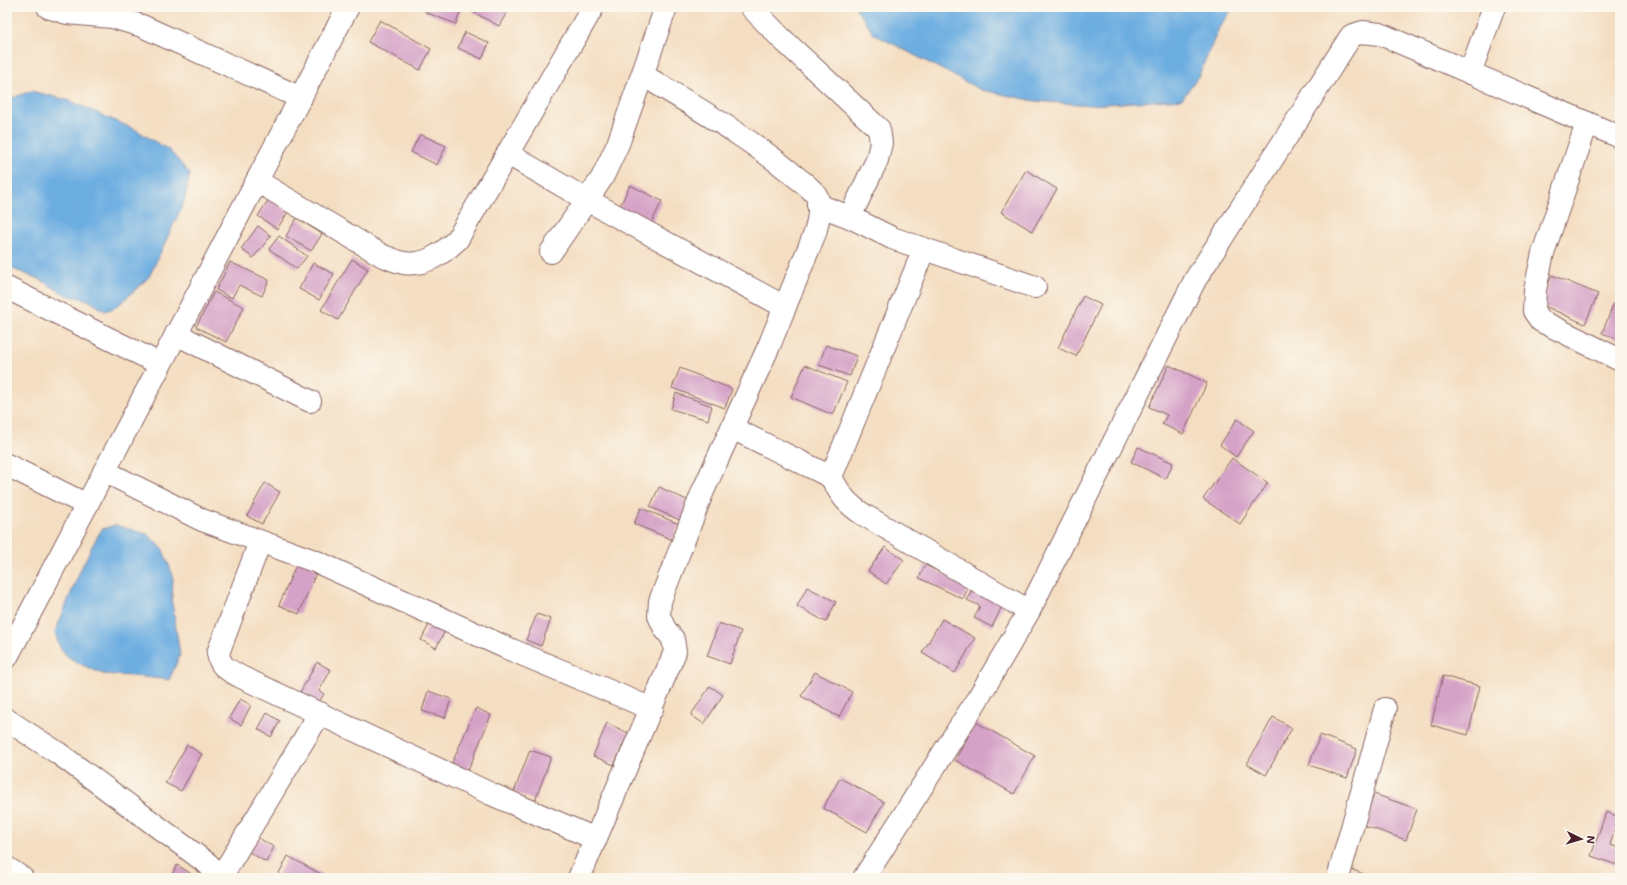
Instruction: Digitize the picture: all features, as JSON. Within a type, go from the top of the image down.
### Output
[{"type":"street","points":[[48,7],[67,13],[113,12],[301,98]]},
{"type":"street","points":[[8,654],[348,7]]},
{"type":"street","points":[[257,181],[383,256],[404,263],[422,263],[442,254],[457,240],[593,7]]},
{"type":"street","points":[[551,252],[602,178],[618,144],[666,7]]},
{"type":"street","points":[[751,7],[781,38],[878,129],[881,143],[877,160],[850,217]]},
{"type":"street","points":[[1470,73],[1494,7]]},
{"type":"street","points":[[864,878],[980,695],[1029,611],[1196,280],[1352,36],[1363,32],[1380,34],[1620,138]]},
{"type":"street","points":[[579,878],[675,652],[673,639],[665,629],[659,616],[660,601],[703,491],[769,346],[815,233],[818,222],[818,205],[816,195],[807,186],[764,151],[643,75]]},
{"type":"street","points":[[1587,123],[1543,253],[1535,290],[1534,311],[1541,322],[1620,360]]},
{"type":"street","points":[[508,154],[587,200],[785,307]]},
{"type":"street","points":[[818,205],[850,217],[892,238],[1035,287]]},
{"type":"street","points":[[831,477],[924,249]]},
{"type":"street","points":[[7,288],[160,364]]},
{"type":"street","points":[[176,334],[310,401]]},
{"type":"street","points":[[732,428],[831,477],[849,505],[859,512],[1029,611]]},
{"type":"street","points":[[7,465],[87,505]]},
{"type":"street","points":[[104,471],[202,520],[260,542],[285,549],[317,562],[507,648],[652,709]]},
{"type":"street","points":[[260,542],[218,653],[220,662],[225,667],[241,677],[491,794],[596,839]]},
{"type":"street","points":[[1338,878],[1385,709]]},
{"type":"street","points":[[7,720],[58,753],[208,864],[221,877],[320,713]]},
{"type":"street","points":[[7,868],[22,878]]},
{"type":"water","points":[[855,7],[1234,7],[1220,26],[1199,75],[1182,99],[1091,105],[1035,101],[981,90],[874,34]]},
{"type":"water","points":[[31,91],[68,100],[136,130],[169,150],[190,174],[184,202],[149,277],[114,308],[105,311],[88,300],[66,295],[39,279],[13,269],[7,264],[7,100]]},
{"type":"water","points":[[115,525],[147,534],[162,548],[173,575],[172,602],[180,655],[169,680],[103,674],[76,662],[67,656],[59,646],[55,632],[80,571],[102,529]]},
{"type":"building","points":[[427,7],[462,7],[456,24],[425,12]]},
{"type":"building","points":[[476,7],[510,7],[499,26],[473,12]]},
{"type":"building","points":[[380,20],[431,49],[420,70],[368,42]]},
{"type":"building","points":[[465,32],[489,43],[482,59],[458,48]]},
{"type":"building","points":[[420,134],[446,146],[437,165],[411,152]]},
{"type":"building","points":[[1026,170],[1057,189],[1032,231],[1001,212]]},
{"type":"building","points":[[630,185],[662,201],[651,224],[619,208]]},
{"type":"building","points":[[269,199],[288,212],[277,229],[258,216]]},
{"type":"building","points":[[297,218],[322,234],[311,251],[286,236]]},
{"type":"building","points":[[258,226],[271,236],[253,258],[241,249]]},
{"type":"building","points":[[279,236],[307,256],[297,269],[269,249]]},
{"type":"building","points":[[352,259],[368,269],[338,320],[321,310]]},
{"type":"building","points":[[230,262],[269,280],[262,296],[239,285],[232,298],[216,290]]},
{"type":"building","points":[[313,263],[334,274],[319,300],[299,289]]},
{"type":"building","points":[[1552,275],[1598,294],[1585,324],[1540,304]]},
{"type":"building","points":[[214,292],[244,307],[226,342],[196,327]]},
{"type":"building","points":[[1083,296],[1101,305],[1076,356],[1058,348]]},
{"type":"building","points":[[1614,303],[1620,306],[1620,340],[1602,333]]},
{"type":"building","points":[[826,345],[857,356],[850,376],[819,365]]},
{"type":"building","points":[[805,365],[847,382],[833,415],[791,397]]},
{"type":"building","points":[[1169,365],[1207,383],[1183,434],[1162,424],[1167,415],[1149,407]]},
{"type":"building","points":[[680,368],[732,389],[725,408],[672,388]]},
{"type":"building","points":[[676,393],[712,406],[708,420],[671,409]]},
{"type":"building","points":[[1237,419],[1254,431],[1236,457],[1220,445]]},
{"type":"building","points":[[1138,447],[1173,463],[1166,479],[1131,462]]},
{"type":"building","points":[[1232,458],[1268,483],[1240,524],[1203,499]]},
{"type":"building","points":[[265,483],[280,492],[262,524],[247,516]]},
{"type":"building","points":[[659,487],[691,502],[682,521],[650,507]]},
{"type":"building","points":[[641,508],[679,524],[673,540],[634,524]]},
{"type":"building","points":[[885,547],[904,560],[886,584],[868,571]]},
{"type":"building","points":[[298,560],[318,568],[299,614],[279,605]]},
{"type":"building","points":[[925,565],[969,586],[963,599],[919,578]]},
{"type":"building","points":[[974,585],[1005,600],[992,627],[974,618],[980,606],[967,600]]},
{"type":"building","points":[[807,587],[836,602],[826,622],[797,606]]},
{"type":"building","points":[[537,614],[551,619],[541,646],[526,640]]},
{"type":"building","points":[[433,617],[448,625],[436,648],[421,640]]},
{"type":"building","points":[[942,619],[975,638],[955,673],[922,653]]},
{"type":"building","points":[[719,623],[741,631],[730,664],[707,656]]},
{"type":"building","points":[[317,662],[331,670],[319,691],[324,694],[317,706],[298,696]]},
{"type":"building","points":[[815,672],[852,692],[839,717],[801,696]]},
{"type":"building","points":[[1443,676],[1480,686],[1468,735],[1431,725]]},
{"type":"building","points":[[710,686],[723,695],[704,724],[691,715]]},
{"type":"building","points":[[428,691],[451,699],[445,718],[422,711]]},
{"type":"building","points":[[240,699],[251,705],[241,725],[229,718]]},
{"type":"building","points":[[476,708],[491,715],[468,771],[452,763]]},
{"type":"building","points":[[267,713],[280,721],[271,737],[258,729]]},
{"type":"building","points":[[1273,717],[1292,728],[1266,775],[1247,764]]},
{"type":"building","points":[[976,722],[1035,756],[1014,794],[955,760]]},
{"type":"building","points":[[607,723],[628,733],[614,765],[593,756]]},
{"type":"building","points":[[1320,735],[1357,749],[1347,778],[1309,765]]},
{"type":"building","points":[[187,745],[202,754],[181,791],[165,783]]},
{"type":"building","points":[[530,750],[551,757],[535,801],[514,792]]},
{"type":"building","points":[[840,778],[884,802],[867,832],[823,808]]},
{"type":"building","points":[[1374,794],[1417,809],[1406,840],[1363,825]]},
{"type":"building","points":[[1606,812],[1620,817],[1620,831],[1615,829],[1610,845],[1620,848],[1620,866],[1591,856]]},
{"type":"building","points":[[252,834],[274,847],[266,862],[244,849]]},
{"type":"building","points":[[288,856],[328,878],[284,878],[278,875]]},
{"type":"building","points":[[177,865],[190,873],[188,878],[170,878]]},
{"type":"building","points":[[1350,869],[1375,878],[1347,878]]}]
